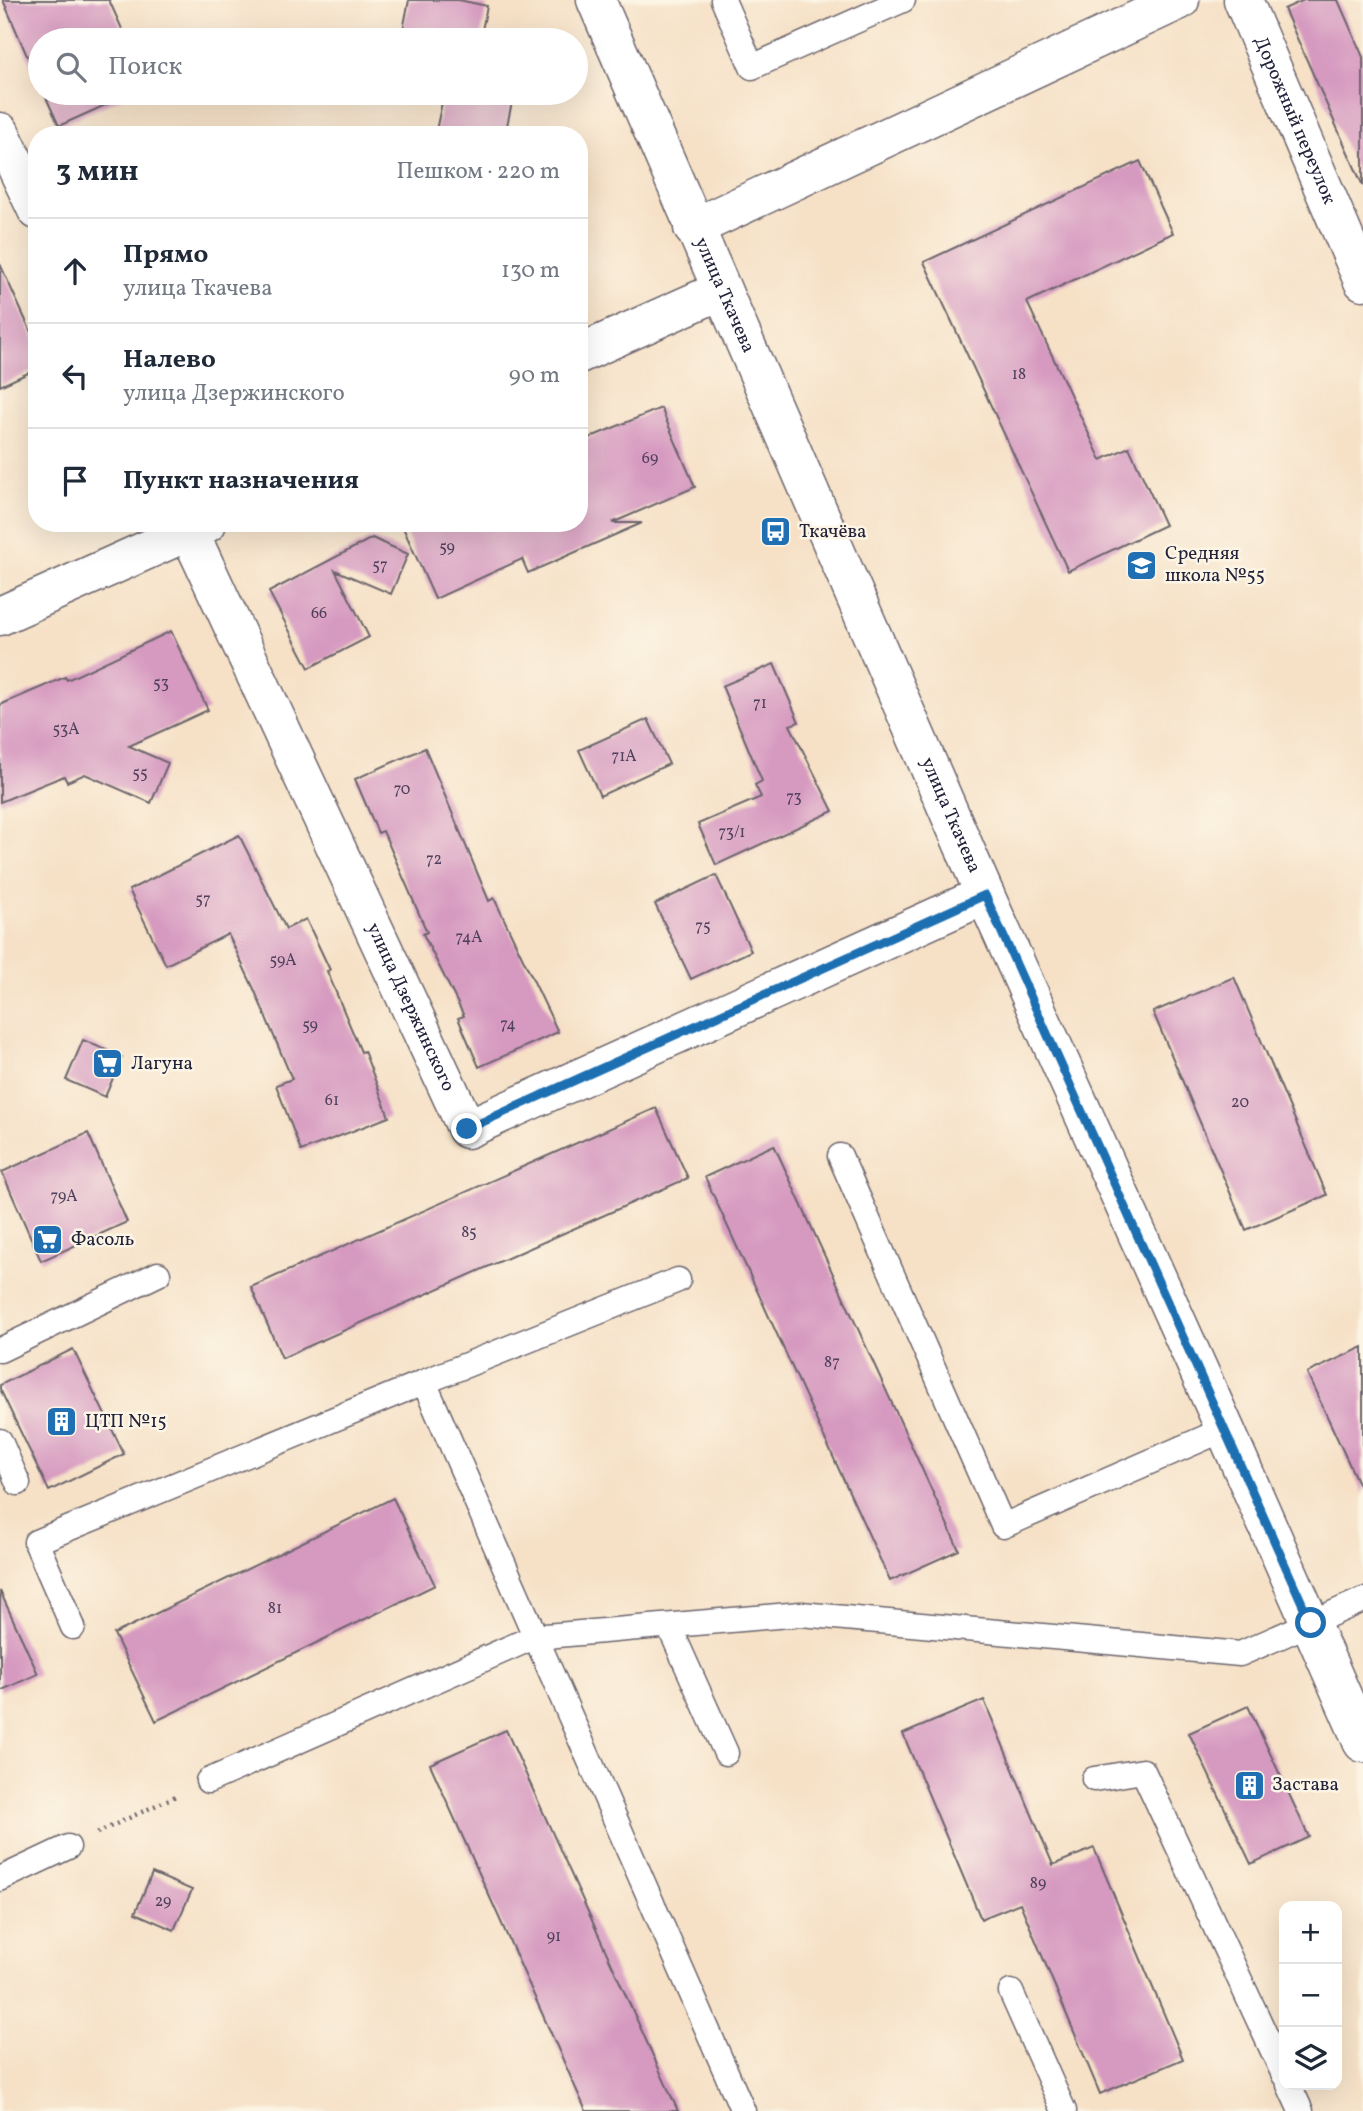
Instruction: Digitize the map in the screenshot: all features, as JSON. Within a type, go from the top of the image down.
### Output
[{"type":"street","name":"улица Ткачева","points":[[596,0],[985,895],[1363,1743]]},
{"type":"street","points":[[693,228],[1180,0]]},
{"type":"street","name":"Дорожный переулок","points":[[1242,0],[1363,281]]},
{"type":"street","points":[[0,132],[28,191]]},
{"type":"street","points":[[588,350],[722,290]]},
{"type":"street","points":[[0,616],[181,532]]},
{"type":"street","name":"улица Дзержинского","points":[[197,532],[467,1129],[985,895]]},
{"type":"lane","points":[[723,0],[752,67],[903,0]]},
{"type":"lane","points":[[840,1156],[1003,1526],[1225,1429]]},
{"type":"lane","points":[[0,1350],[158,1274]]},
{"type":"lane","points":[[73,1626],[36,1542],[678,1280]]},
{"type":"lane","points":[[424,1382],[743,2111]]},
{"type":"lane","points":[[0,1441],[18,1483]]},
{"type":"lane","points":[[208,1781],[534,1637],[801,1615],[1240,1654],[1363,1600]]},
{"type":"lane","points":[[669,1626],[726,1753]]},
{"type":"lane","points":[[1094,1779],[1143,1771],[1279,2064]]},
{"type":"lane","points":[[0,1879],[68,1847]]},
{"type":"lane","points":[[1011,1992],[1064,2111]]},
{"type":"lane","points":[[1291,2090],[1301,2111]]},
{"type":"path","points":[[68,1847],[208,1781]]},
{"type":"building","points":[[3,0],[109,0],[122,28],[28,28],[28,58]]},
{"type":"building","points":[[409,0],[459,0],[487,6],[482,28],[403,28]]},
{"type":"building","points":[[1304,0],[1338,0],[1363,57],[1363,186],[1284,9]]},
{"type":"building","points":[[49,105],[105,105],[59,126]]},
{"type":"building","points":[[441,105],[511,105],[507,126],[437,126]]},
{"type":"building","points":[[1140,161],[1173,233],[1027,302],[1101,460],[1129,447],[1165,525],[1068,571],[924,262]]},
{"type":"building","points":[[0,264],[28,325],[28,373],[0,386]]},
{"type":"building","points":[[661,408],[695,487],[612,523],[642,523],[528,573],[522,559],[435,599],[405,532],[588,532],[588,438]]},
{"type":"building","points":[[372,538],[408,554],[391,594],[335,570],[369,637],[309,668],[269,592]]},
{"type":"building","points":[[171,631],[208,710],[129,746],[168,763],[151,803],[85,774],[67,782],[64,776],[0,802],[0,705],[65,677],[67,680]]},
{"type":"building","points":[[774,664],[799,722],[790,725],[833,811],[716,865],[698,824],[761,797],[755,785],[762,781],[722,686]]},
{"type":"building","points":[[648,719],[669,764],[600,796],[579,750]]},
{"type":"building","points":[[425,748],[489,901],[494,898],[558,1032],[479,1067],[458,1018],[464,1016],[423,934],[427,932],[383,831],[378,833],[355,779]]},
{"type":"building","points":[[239,835],[286,929],[306,919],[330,970],[327,971],[361,1052],[364,1051],[389,1117],[301,1151],[276,1085],[292,1079],[228,934],[166,965],[129,890]]},
{"type":"building","points":[[716,875],[751,951],[691,979],[655,904]]},
{"type":"building","points":[[1234,977],[1327,1195],[1246,1230],[1153,1012]]},
{"type":"building","points":[[83,1040],[122,1057],[105,1097],[66,1080]]},
{"type":"building","points":[[656,1108],[688,1178],[282,1358],[251,1287]]},
{"type":"building","points":[[88,1133],[127,1222],[41,1261],[2,1172]]},
{"type":"building","points":[[774,1145],[959,1550],[890,1581],[705,1177]]},
{"type":"building","points":[[1363,1347],[1363,1494],[1307,1373]]},
{"type":"building","name":"ЦТП №15","points":[[73,1349],[124,1454],[49,1491],[0,1385]]},
{"type":"building","points":[[393,1498],[435,1585],[156,1721],[114,1634]]},
{"type":"building","points":[[0,1591],[38,1674],[0,1691]]},
{"type":"building","points":[[984,1700],[1053,1865],[1094,1848],[1183,2059],[1100,2094],[1020,1903],[981,1919],[903,1734]]},
{"type":"building","name":"Застава","points":[[1248,1706],[1309,1837],[1251,1864],[1189,1733]]},
{"type":"building","points":[[506,1730],[678,2111],[586,2111],[430,1764]]},
{"type":"building","points":[[152,1873],[192,1890],[174,1930],[135,1913]]},
{"type":"place","name":"Ткачёва","points":[[776,532]]},
{"type":"place","name":"Средняя школа №55","points":[[1142,565]]},
{"type":"place","name":"Лагуна","points":[[108,1064]]},
{"type":"place","name":"Фасоль","points":[[48,1240]]},
{"type":"place","name":"ЦТП №15","points":[[62,1422]]},
{"type":"place","name":"Застава","points":[[1249,1785]]},
{"type":"route","points":[[467,1129],[985,895],[1311,1623]]}]
